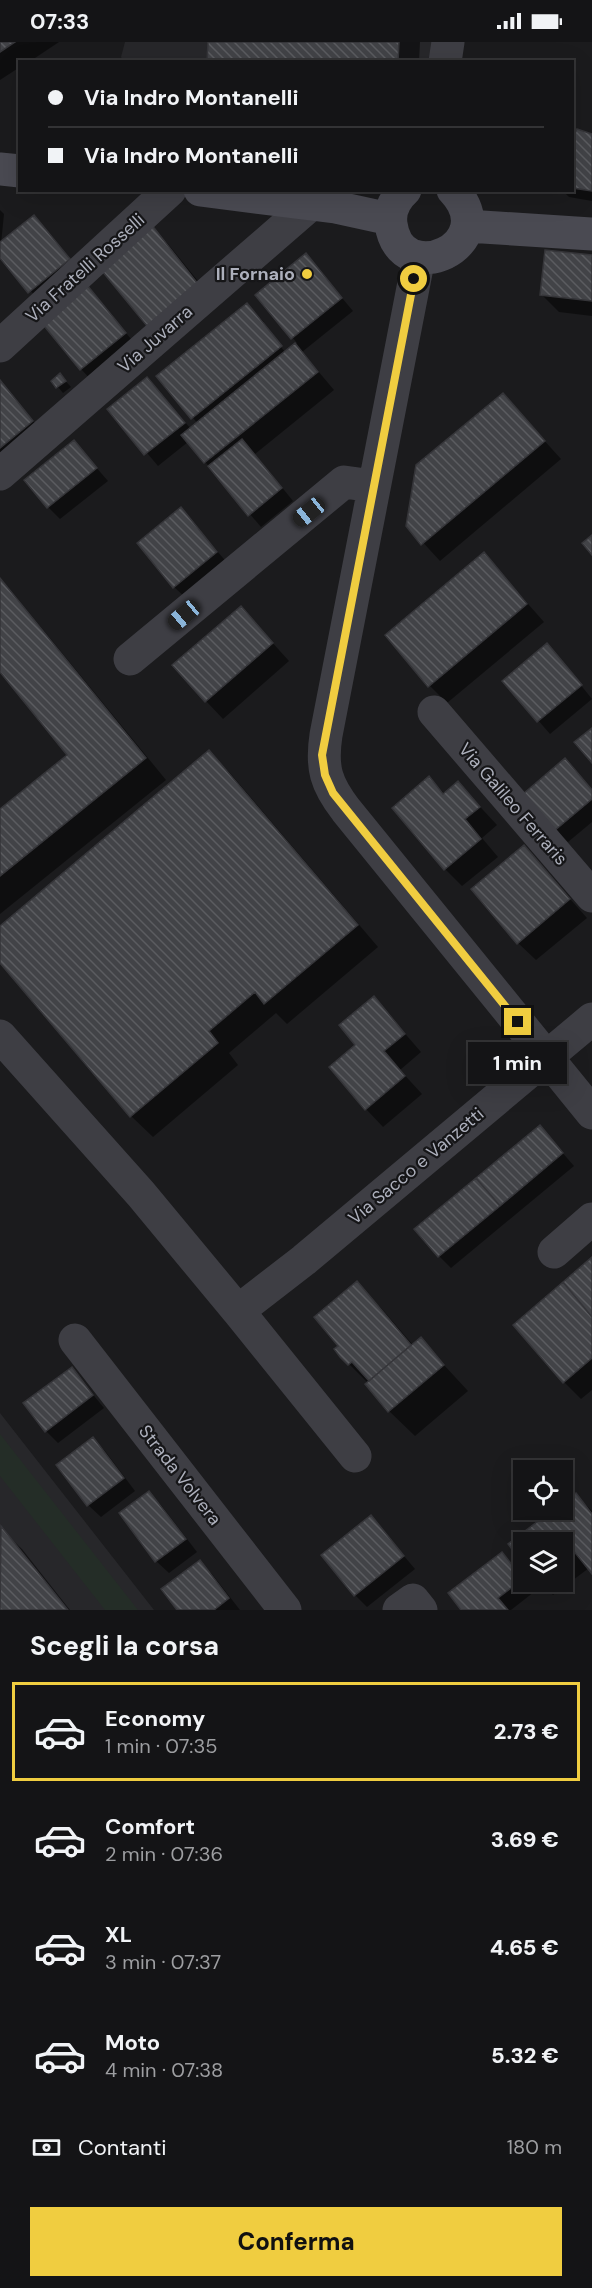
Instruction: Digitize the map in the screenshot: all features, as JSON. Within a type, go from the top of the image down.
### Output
[{"type":"street","points":[[446,60],[448,42]]},
{"type":"street","points":[[0,169],[18,171]]},
{"type":"street","name":"Via Fratelli Rosselli","points":[[0,346],[168,192]]},
{"type":"street","points":[[216,192],[335,207],[398,205],[392,231],[398,243],[407,252],[419,257],[431,258],[444,255],[455,248],[463,238],[467,226],[466,213],[462,201],[455,192]]},
{"type":"street","name":"Via Juvarra","points":[[0,474],[311,204]]},
{"type":"street","points":[[467,226],[592,234]]},
{"type":"street","points":[[419,257],[322,755],[325,775],[333,793],[346,810],[592,1113]]},
{"type":"street","points":[[130,659],[344,482],[373,486]]},
{"type":"street","name":"Via Galileo Ferraris","points":[[434,712],[592,896]]},
{"type":"street","name":"Via Sacco e Vanzetti","points":[[238,1311],[304,1260],[592,1019]]},
{"type":"street","points":[[0,1036],[141,1194],[355,1456]]},
{"type":"street","points":[[554,1252],[592,1219]]},
{"type":"street","name":"Strada Volvera","points":[[75,1340],[285,1610]]},
{"type":"street","points":[[399,1610],[413,1600],[421,1610]]},
{"type":"shaded area","points":[[125,42],[458,42],[455,60],[123,60],[121,57]]},
{"type":"shaded area","points":[[0,1413],[154,1610],[0,1610]]},
{"type":"shaded area","points":[[0,1434],[138,1610],[105,1610],[0,1476]]},
{"type":"building","points":[[0,42],[15,42],[0,52]]},
{"type":"building","points":[[208,42],[399,42],[398,60],[207,60]]},
{"type":"building","points":[[577,129],[592,134],[592,191],[574,188],[574,136]]},
{"type":"building","points":[[34,215],[70,259],[28,293],[0,258],[0,242]]},
{"type":"building","points":[[151,224],[198,284],[147,326],[98,266]]},
{"type":"building","points":[[545,250],[592,255],[592,301],[540,295]]},
{"type":"building","points":[[306,253],[342,298],[291,339],[255,295]]},
{"type":"building","points":[[87,285],[126,333],[80,370],[41,322]]},
{"type":"building","points":[[247,303],[282,346],[191,419],[156,376]]},
{"type":"building","points":[[295,343],[318,372],[204,463],[181,435]]},
{"type":"building","points":[[60,373],[66,381],[56,388],[51,381]]},
{"type":"building","points":[[147,377],[185,423],[144,455],[107,409]]},
{"type":"building","points":[[0,380],[33,421],[0,448]]},
{"type":"building","points":[[503,393],[545,441],[421,545],[406,526],[416,465]]},
{"type":"building","points":[[242,439],[282,488],[248,516],[208,466]]},
{"type":"building","points":[[74,440],[97,468],[47,508],[24,480]]},
{"type":"building","points":[[181,507],[217,552],[173,588],[137,543]]},
{"type":"building","points":[[592,535],[592,555],[582,543]]},
{"type":"building","points":[[484,552],[527,604],[428,687],[385,635]]},
{"type":"building","points":[[0,578],[146,758],[0,876],[0,809],[67,755],[0,672]]},
{"type":"building","points":[[241,606],[273,643],[205,702],[172,665]]},
{"type":"building","points":[[547,643],[582,685],[537,722],[502,681]]},
{"type":"building","points":[[592,728],[592,763],[574,742]]},
{"type":"building","points":[[209,750],[358,925],[264,1004],[255,992],[209,1031],[218,1043],[130,1117],[0,963],[0,926]]},
{"type":"building","points":[[565,758],[592,790],[592,799],[554,831],[523,794]]},
{"type":"building","points":[[429,776],[443,794],[458,781],[480,807],[465,819],[481,839],[444,870],[392,808]]},
{"type":"building","points":[[524,845],[570,899],[517,944],[471,889]]},
{"type":"building","points":[[374,996],[405,1034],[384,1051],[405,1076],[365,1110],[329,1067],[355,1045],[339,1025]]},
{"type":"building","points":[[540,1125],[563,1153],[500,1206],[476,1178]]},
{"type":"building","points":[[476,1178],[500,1206],[438,1257],[414,1229]]},
{"type":"building","points":[[592,1257],[592,1317],[563,1282]]},
{"type":"building","points":[[357,1281],[411,1345],[369,1381],[352,1362],[348,1365],[340,1357],[334,1349],[338,1346],[314,1317]]},
{"type":"building","points":[[563,1282],[592,1317],[592,1358],[563,1383],[513,1325]]},
{"type":"building","points":[[421,1337],[444,1365],[388,1412],[365,1384]]},
{"type":"building","points":[[72,1367],[93,1395],[45,1432],[23,1403]]},
{"type":"building","points":[[93,1437],[124,1478],[87,1506],[56,1465]]},
{"type":"building","points":[[149,1491],[186,1539],[155,1562],[119,1513]]},
{"type":"building","points":[[576,1493],[592,1514],[592,1574],[573,1550],[573,1532],[524,1532],[540,1520],[573,1520],[573,1495]]},
{"type":"building","points":[[371,1515],[404,1556],[354,1596],[321,1555]]},
{"type":"building","points":[[1,1526],[68,1610],[0,1610]]},
{"type":"building","points":[[513,1540],[513,1550],[508,1544]]},
{"type":"building","points":[[502,1552],[513,1566],[513,1587],[498,1598],[508,1610],[461,1610],[448,1593]]},
{"type":"building","points":[[200,1560],[229,1598],[214,1610],[177,1610],[161,1589]]},
{"type":"place","name":"Il Fornaio","points":[[307,274]]},
{"type":"route","points":[[414,279],[322,755],[325,775],[333,793],[518,1022]]}]
